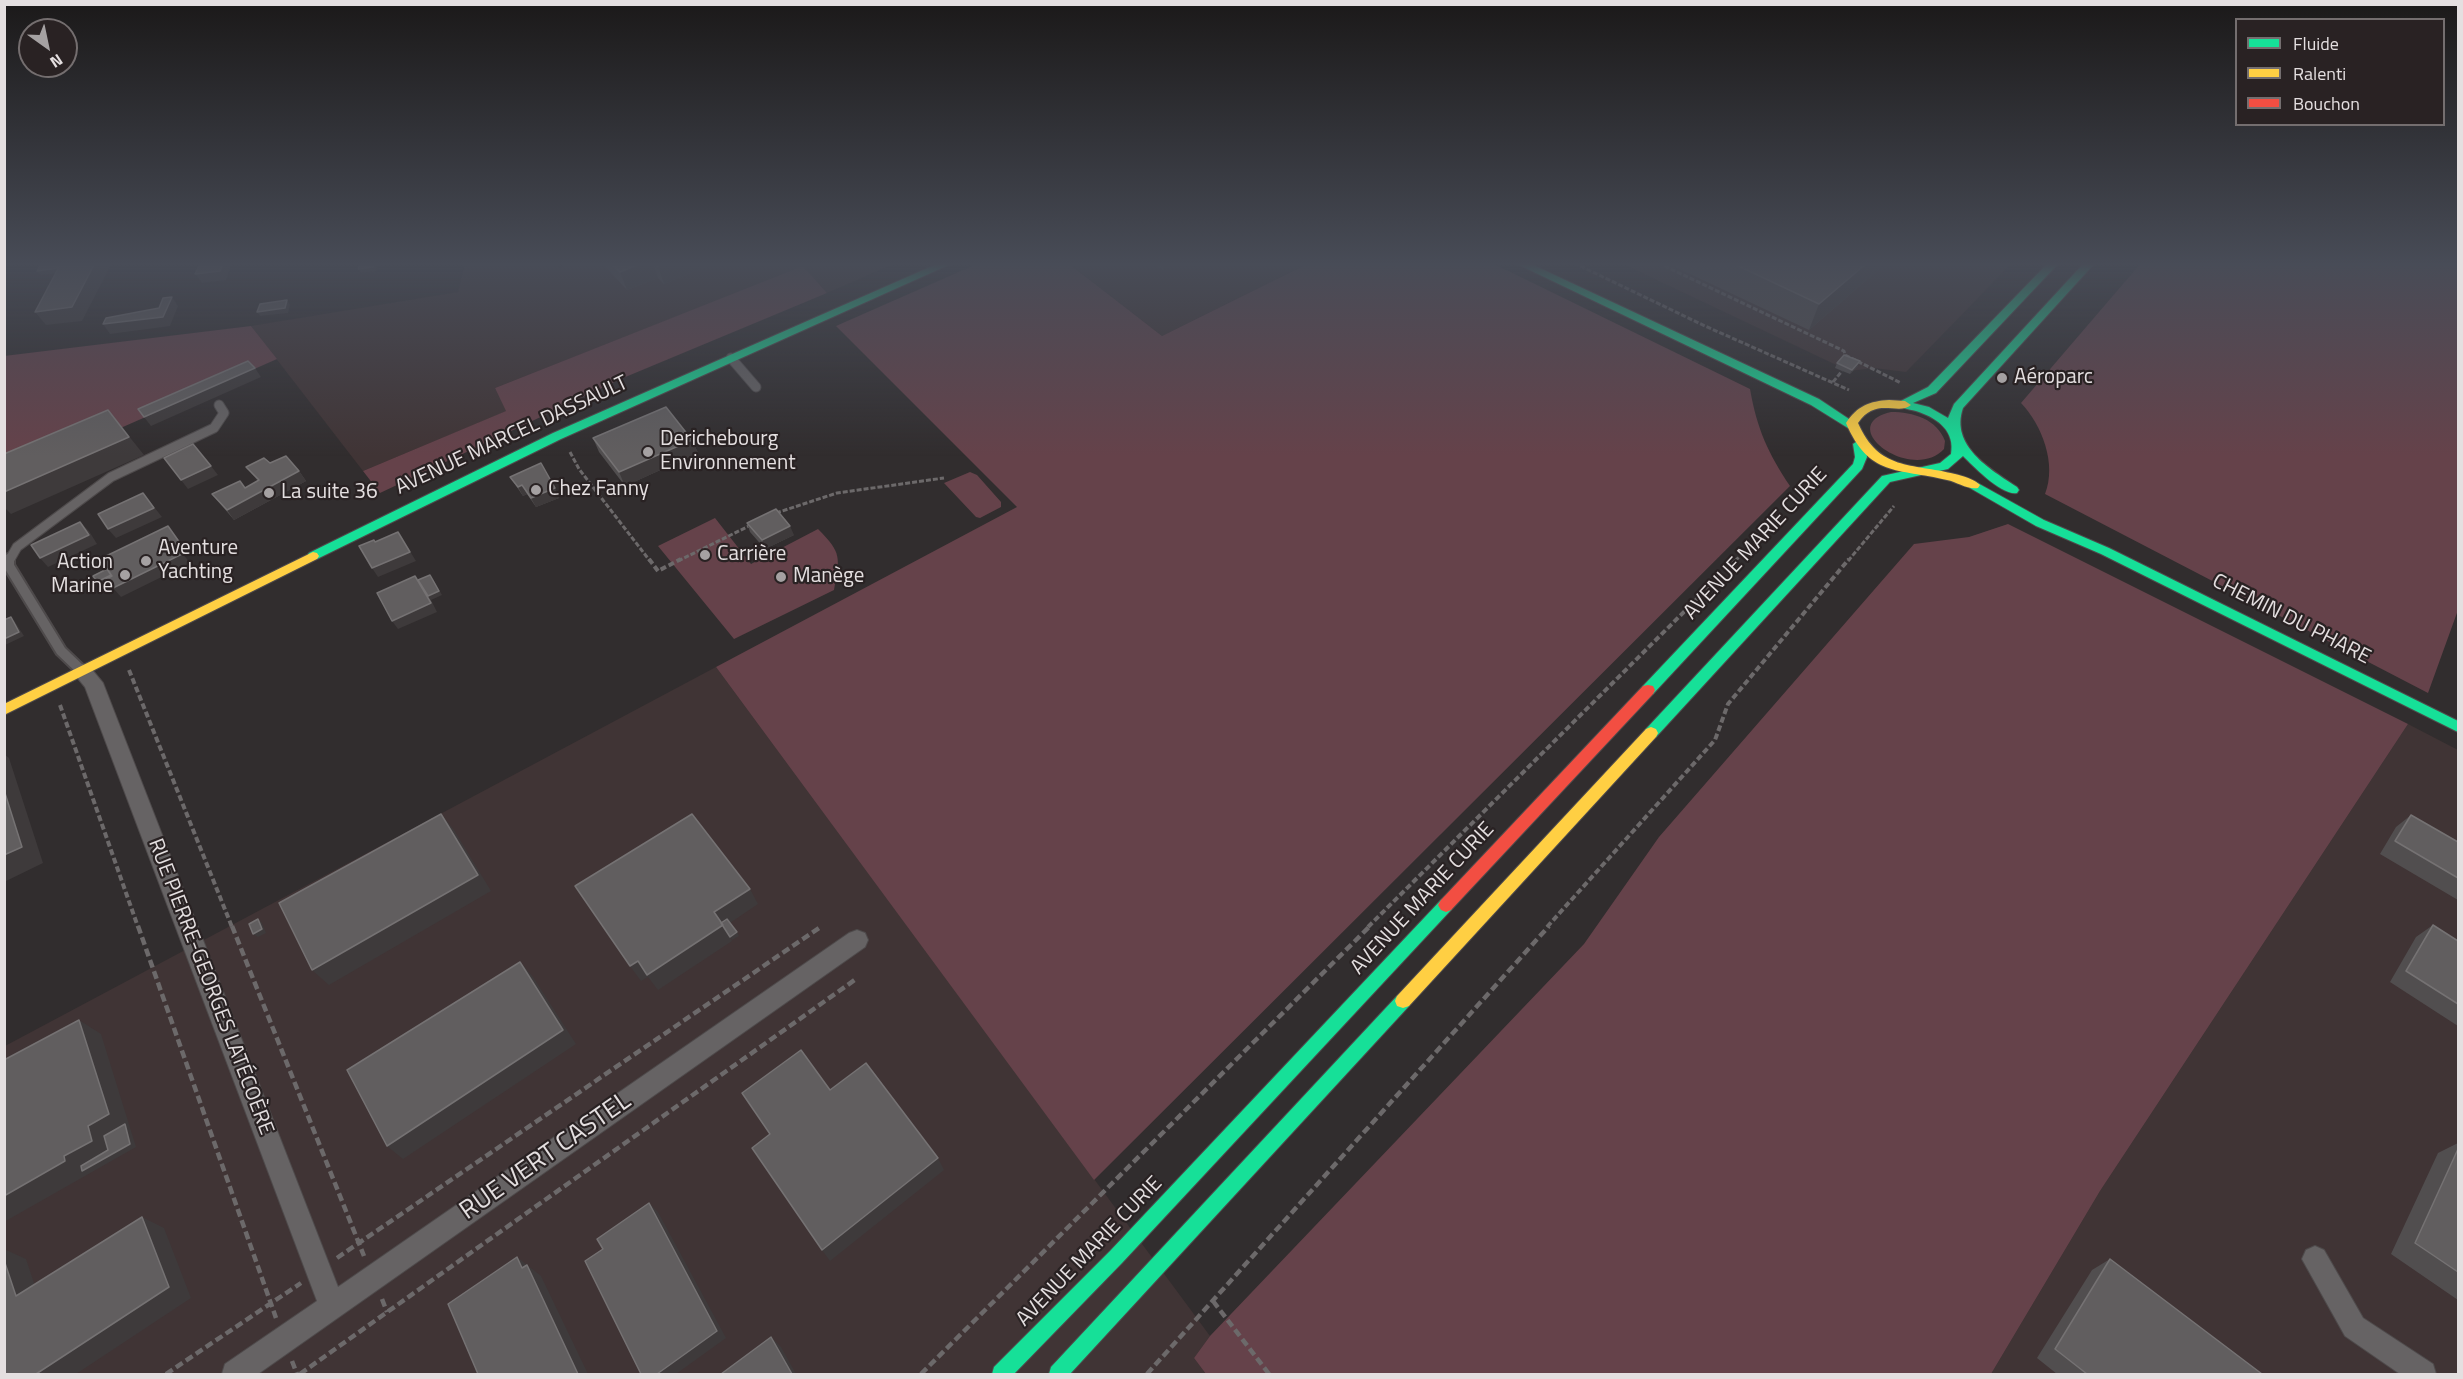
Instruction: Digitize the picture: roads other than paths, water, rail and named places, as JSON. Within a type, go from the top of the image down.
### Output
[{"type":"main road","name":"AVENUE MARCEL DASSAULT","points":[[4,710],[557,436],[786,327]]},
{"type":"main road","name":"AVENUE MARCEL DASSAULT","points":[[4,695],[82,672],[439,479],[792,327]]},
{"type":"main road","points":[[1653,327],[1815,402],[1852,425]]},
{"type":"main road","points":[[1695,327],[1830,387]]},
{"type":"main road","points":[[1912,470],[1876,458],[1859,444],[1852,432],[1852,425],[1858,411],[1869,405],[1903,403],[1932,390],[1992,327]]},
{"type":"main road","points":[[1058,1374],[1886,479],[1896,473],[1947,465],[1957,456],[1958,439],[1954,418],[1958,408],[2031,327]]},
{"type":"main road","points":[[1849,394],[1869,405]]},
{"type":"main road","points":[[1903,403],[1940,417],[1986,472],[2024,497]]},
{"type":"main road","name":"AVENUE MARIE CURIE","points":[[1001,1374],[1116,1257],[1858,466],[1862,457],[1859,444]]},
{"type":"main road","name":"CHEMIN DU PHARE","points":[[1912,470],[1964,480],[2068,537],[2105,551],[2458,727]]},
{"type":"main road","name":"CHEMIN DU PHARE","points":[[2041,507],[2077,528],[2105,551]]},
{"type":"street","name":"RUE PIERRE-GEORGES LATÉCOÈRE","points":[[82,672],[332,1306]]},
{"type":"street","name":"RUE VERT CASTEL","points":[[235,1374],[857,940]]},
{"type":"street","points":[[2315,1259],[2354,1327],[2423,1374]]},
{"type":"lane","points":[[728,354],[756,387]]},
{"type":"lane","points":[[82,672],[62,651],[9,566],[9,557],[17,547],[111,477],[216,427],[223,420],[224,413],[219,405]]},
{"type":"place","name":"Aéroparc","points":[[2002,378]]},
{"type":"place","name":"Derichebourg Environnement","points":[[648,452]]},
{"type":"place","name":"Chez Fanny","points":[[536,490]]},
{"type":"place","name":"La suite 36","points":[[269,493]]},
{"type":"place","name":"Carrière","points":[[705,555]]},
{"type":"place","name":"Aventure Yachting","points":[[146,561]]},
{"type":"place","name":"Action Marine","points":[[125,575]]},
{"type":"place","name":"Manège","points":[[781,577]]}]
